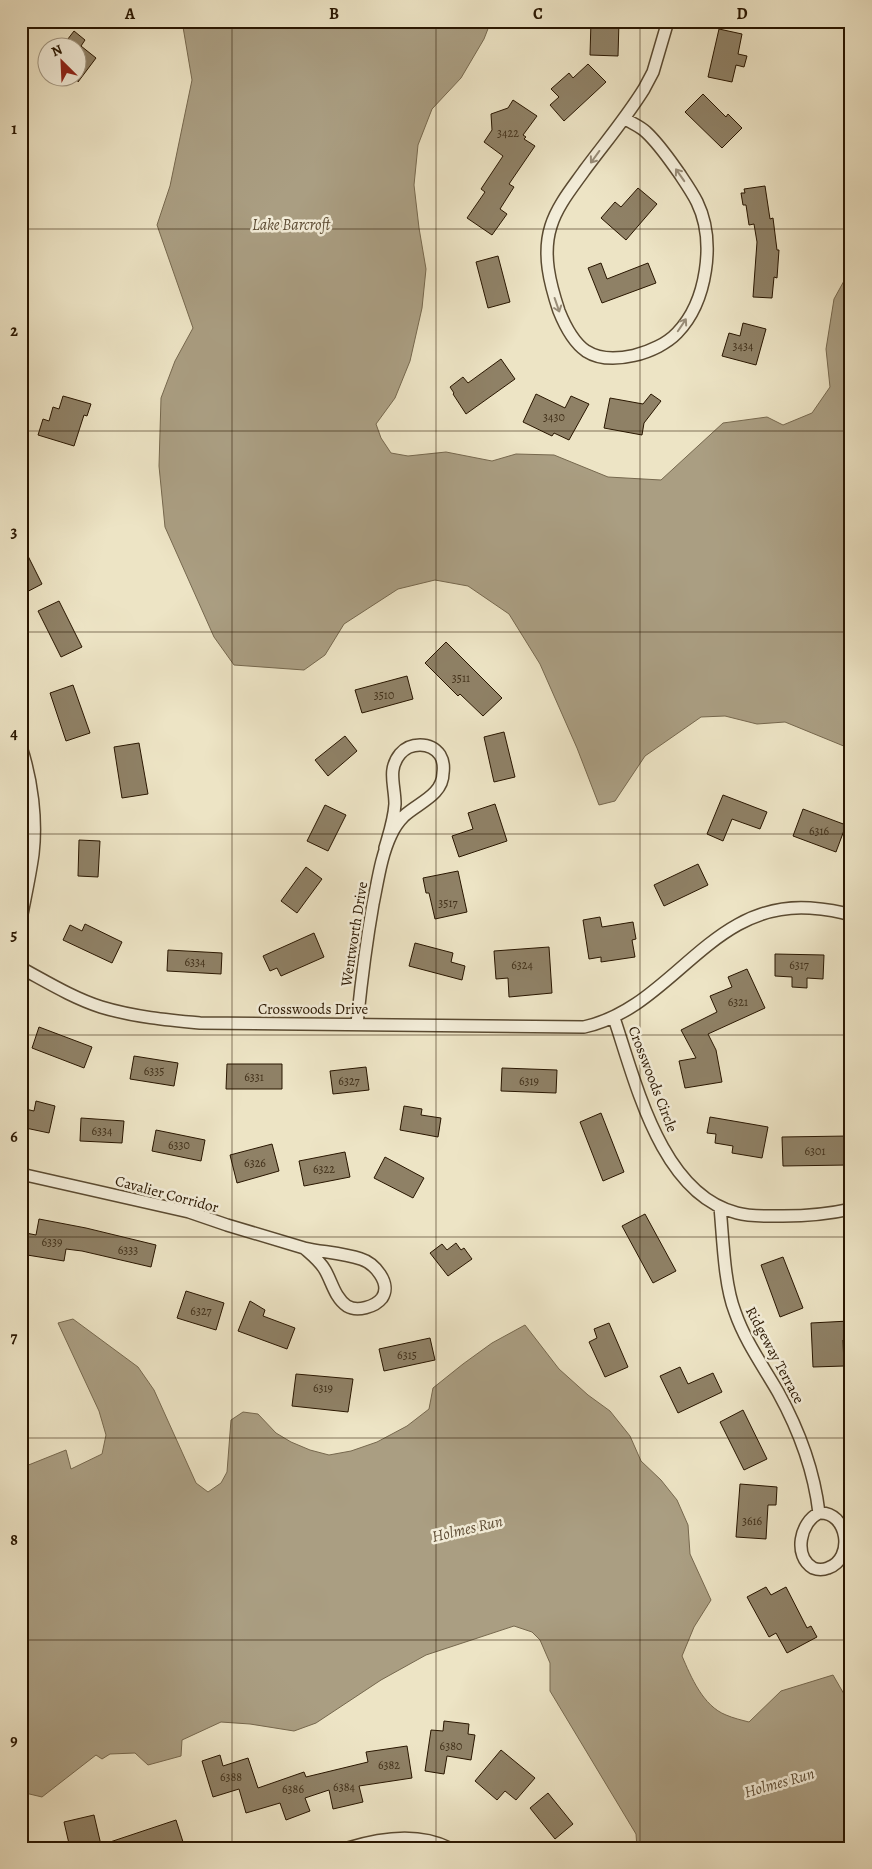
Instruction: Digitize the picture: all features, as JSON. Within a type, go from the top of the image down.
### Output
[{"type":"street","points":[[624,118],[645,131],[684,181],[698,203],[706,237],[706,273],[695,307],[677,334],[653,350],[629,358],[607,357],[588,352],[574,340],[563,321],[552,290],[546,252],[551,226],[564,199],[624,118],[653,72],[668,21]]},
{"type":"street","name":"Wentworth Drive","points":[[357,1024],[371,916],[385,848],[392,826],[394,811],[392,771],[396,759],[404,749],[417,745],[427,745],[436,751],[442,759],[443,777],[439,788],[404,816],[392,832],[385,848]]},
{"type":"street","points":[[21,747],[30,783],[33,813],[33,853],[21,919]]},
{"type":"street","name":"Crosswoods Circle","points":[[851,915],[822,909],[781,908],[742,922],[703,948],[652,993],[614,1018],[649,1119],[675,1167],[703,1198],[737,1214],[756,1216],[795,1216],[851,1209]]},
{"type":"street","name":"Crosswoods Drive","points":[[21,968],[79,998],[100,1006],[132,1015],[200,1023],[584,1027],[600,1024],[614,1018]]},
{"type":"street","name":"Cavalier Corridor","points":[[21,1174],[190,1212],[304,1248],[361,1259],[371,1264],[378,1272],[384,1284],[384,1292],[381,1298],[374,1304],[364,1308],[354,1309],[346,1305],[336,1294],[325,1270],[315,1257],[304,1248]]},
{"type":"street","name":"Ridgeway Terrace","points":[[720,1207],[729,1290],[734,1311],[744,1335],[779,1394],[803,1442],[817,1494],[819,1513]]},
{"type":"street","points":[[819,1513],[831,1515],[838,1520],[844,1534],[846,1546],[840,1560],[833,1567],[824,1570],[816,1569],[809,1565],[803,1558],[801,1548],[805,1524],[811,1517],[819,1513]]},
{"type":"street","points":[[348,1848],[386,1840],[410,1838],[428,1840],[449,1848]]},
{"type":"water","name":"Lake Barcroft","points":[[182,21],[491,21],[484,39],[461,78],[432,109],[418,145],[414,185],[426,269],[422,308],[410,361],[395,398],[376,424],[381,438],[391,453],[408,456],[446,452],[492,461],[516,454],[554,455],[608,477],[661,480],[723,423],[767,417],[783,425],[812,413],[830,387],[826,349],[834,299],[850,270],[851,749],[785,722],[757,724],[725,716],[701,717],[645,756],[615,801],[599,805],[577,748],[540,664],[509,614],[468,586],[435,580],[398,589],[344,624],[325,655],[304,670],[234,665],[214,637],[165,527],[159,466],[161,398],[175,361],[193,328],[157,225],[170,186],[192,80]]},
{"type":"water","name":"Holmes Run","points":[[73,1319],[138,1367],[154,1390],[196,1483],[208,1492],[221,1483],[227,1472],[231,1420],[243,1412],[258,1414],[276,1433],[310,1450],[329,1455],[351,1451],[377,1442],[407,1426],[429,1409],[433,1388],[492,1343],[525,1325],[559,1369],[588,1395],[610,1411],[630,1436],[641,1461],[661,1480],[677,1500],[688,1525],[690,1554],[711,1600],[694,1627],[682,1656],[704,1698],[718,1711],[749,1722],[781,1691],[833,1675],[844,1694],[851,1698],[851,1848],[637,1848],[636,1834],[550,1691],[550,1663],[540,1640],[532,1632],[514,1626],[426,1655],[381,1680],[316,1723],[294,1731],[250,1724],[221,1722],[182,1740],[181,1756],[148,1765],[135,1753],[110,1754],[102,1759],[96,1755],[42,1797],[21,1792],[21,1498],[24,1483],[21,1468],[66,1450],[71,1469],[102,1454],[106,1435],[99,1411],[58,1323]]},
{"type":"building","points":[[591,21],[619,21],[618,56],[590,55]]},
{"type":"building","points":[[719,29],[742,34],[738,54],[747,56],[744,67],[736,65],[732,82],[708,77]]},
{"type":"building","points":[[74,31],[83,38],[69,38]]},
{"type":"building","points":[[88,52],[96,58],[88,69]]},
{"type":"building","points":[[588,64],[606,82],[564,121],[550,105],[559,97],[551,89],[569,73],[573,78]]},
{"type":"building","points":[[703,94],[726,117],[728,114],[742,128],[722,148],[685,112]]},
{"type":"building","points":[[513,100],[537,116],[523,135],[526,137],[524,139],[535,146],[509,184],[514,187],[500,209],[507,214],[492,235],[467,218],[485,192],[481,189],[503,156],[484,142],[492,130],[491,114],[508,108]]},
{"type":"building","points":[[765,186],[770,219],[773,218],[777,250],[779,250],[777,278],[774,277],[772,298],[753,297],[757,242],[754,224],[749,225],[746,205],[743,205],[741,193],[745,193],[744,189]]},
{"type":"building","points":[[638,188],[657,204],[626,240],[601,218],[615,202],[621,207]]},
{"type":"building","points":[[498,256],[510,302],[488,308],[476,262]]},
{"type":"building","points":[[601,263],[607,279],[648,263],[656,283],[602,303],[588,268]]},
{"type":"building","points":[[743,323],[766,329],[756,365],[722,356],[729,333],[740,336]]},
{"type":"building","points":[[501,359],[515,379],[466,414],[450,387],[463,377],[468,383]]},
{"type":"building","points":[[536,394],[565,408],[571,396],[589,404],[569,440],[554,433],[552,436],[523,422]]},
{"type":"building","points":[[651,394],[661,401],[644,423],[642,435],[604,428],[610,398],[643,404]]},
{"type":"building","points":[[63,396],[91,404],[87,416],[84,415],[74,446],[38,435],[43,419],[49,421],[53,407],[59,409]]},
{"type":"building","points":[[21,542],[42,584],[21,595]]},
{"type":"building","points":[[59,601],[82,647],[61,657],[38,611]]},
{"type":"building","points":[[446,642],[502,698],[483,716],[460,694],[458,696],[425,663]]},
{"type":"building","points":[[407,676],[413,699],[362,713],[355,690]]},
{"type":"building","points":[[73,685],[90,733],[66,741],[50,693]]},
{"type":"building","points":[[504,732],[515,777],[494,782],[484,737]]},
{"type":"building","points":[[345,736],[357,751],[328,776],[315,760]]},
{"type":"building","points":[[139,743],[148,794],[122,798],[114,747]]},
{"type":"building","points":[[723,795],[767,812],[760,829],[732,819],[723,841],[707,834]]},
{"type":"building","points":[[495,804],[507,841],[459,857],[452,836],[473,829],[468,813]]},
{"type":"building","points":[[325,805],[346,815],[328,851],[307,841]]},
{"type":"building","points":[[803,809],[846,825],[836,852],[793,836]]},
{"type":"building","points":[[79,840],[100,841],[98,877],[78,876]]},
{"type":"building","points":[[698,864],[708,885],[664,906],[654,885]]},
{"type":"building","points":[[306,867],[322,879],[297,913],[281,901]]},
{"type":"building","points":[[458,871],[467,912],[435,919],[429,893],[426,893],[423,878]]},
{"type":"building","points":[[600,917],[602,927],[633,922],[636,939],[632,940],[635,957],[601,962],[601,957],[589,959],[583,920]]},
{"type":"building","points":[[85,924],[122,942],[112,963],[63,940],[70,925],[82,931]]},
{"type":"building","points":[[314,933],[324,957],[281,976],[277,968],[270,971],[263,956]]},
{"type":"building","points":[[415,943],[453,953],[451,962],[465,966],[462,980],[409,966]]},
{"type":"building","points":[[549,947],[552,993],[509,997],[508,978],[496,979],[494,951]]},
{"type":"building","points":[[168,950],[222,953],[221,974],[167,971]]},
{"type":"building","points":[[775,954],[824,955],[823,979],[807,978],[807,988],[792,987],[792,977],[775,976]]},
{"type":"building","points":[[747,969],[765,1008],[708,1034],[716,1050],[722,1082],[685,1088],[679,1061],[696,1058],[681,1030],[717,1012],[710,996],[732,987],[728,977]]},
{"type":"building","points":[[39,1027],[92,1047],[84,1068],[32,1048]]},
{"type":"building","points":[[134,1056],[178,1063],[174,1086],[130,1079]]},
{"type":"building","points":[[227,1064],[282,1064],[282,1089],[226,1089]]},
{"type":"building","points":[[366,1067],[369,1090],[333,1094],[330,1071]]},
{"type":"building","points":[[502,1068],[557,1070],[556,1093],[501,1091]]},
{"type":"building","points":[[36,1101],[55,1106],[49,1133],[21,1127],[21,1108],[34,1111]]},
{"type":"building","points":[[404,1106],[422,1109],[421,1115],[441,1118],[438,1137],[400,1130]]},
{"type":"building","points":[[601,1113],[624,1172],[603,1181],[580,1122]]},
{"type":"building","points":[[710,1117],[768,1127],[762,1158],[732,1153],[733,1146],[715,1143],[716,1134],[707,1133]]},
{"type":"building","points":[[81,1118],[124,1121],[122,1143],[80,1141]]},
{"type":"building","points":[[156,1130],[205,1140],[201,1161],[152,1151]]},
{"type":"building","points":[[848,1136],[848,1165],[783,1166],[782,1137]]},
{"type":"building","points":[[272,1144],[279,1171],[237,1183],[230,1155]]},
{"type":"building","points":[[345,1152],[350,1177],[304,1186],[299,1161]]},
{"type":"building","points":[[385,1157],[424,1178],[413,1198],[374,1178]]},
{"type":"building","points":[[645,1214],[676,1271],[653,1283],[622,1226]]},
{"type":"building","points":[[39,1219],[156,1245],[151,1267],[66,1249],[64,1261],[21,1254],[21,1232],[36,1235]]},
{"type":"building","points":[[456,1243],[461,1250],[464,1248],[472,1259],[448,1276],[430,1253],[442,1244],[447,1250]]},
{"type":"building","points":[[783,1257],[803,1308],[780,1317],[761,1265]]},
{"type":"building","points":[[186,1291],[224,1303],[216,1330],[177,1318]]},
{"type":"building","points":[[250,1301],[265,1310],[263,1316],[295,1328],[287,1349],[238,1331]]},
{"type":"building","points":[[849,1321],[850,1340],[843,1340],[844,1366],[813,1367],[811,1323]]},
{"type":"building","points":[[609,1323],[628,1367],[605,1377],[589,1342],[597,1338],[594,1329]]},
{"type":"building","points":[[430,1338],[435,1360],[384,1371],[379,1349]]},
{"type":"building","points":[[680,1367],[688,1384],[713,1373],[722,1392],[678,1413],[660,1376]]},
{"type":"building","points":[[296,1374],[353,1379],[348,1412],[292,1406]]},
{"type":"building","points":[[743,1410],[767,1459],[744,1470],[720,1422]]},
{"type":"building","points":[[740,1484],[777,1487],[776,1505],[768,1505],[766,1539],[736,1537]]},
{"type":"building","points":[[766,1587],[771,1595],[786,1587],[807,1628],[811,1626],[817,1637],[787,1653],[776,1633],[769,1637],[747,1597]]},
{"type":"building","points":[[444,1721],[469,1724],[468,1734],[475,1735],[471,1760],[447,1756],[444,1774],[425,1771],[431,1730],[443,1731]]},
{"type":"building","points":[[407,1746],[412,1778],[359,1786],[363,1802],[333,1809],[329,1790],[305,1798],[310,1811],[286,1820],[280,1803],[246,1813],[239,1789],[213,1797],[202,1761],[220,1755],[223,1766],[248,1758],[258,1788],[304,1772],[306,1777],[368,1762],[366,1752]]},
{"type":"building","points":[[501,1750],[535,1778],[516,1800],[505,1791],[497,1800],[475,1781]]},
{"type":"building","points":[[548,1793],[573,1824],[555,1839],[530,1808]]},
{"type":"building","points":[[94,1815],[101,1845],[176,1820],[184,1845],[176,1848],[70,1848],[64,1822]]}]
